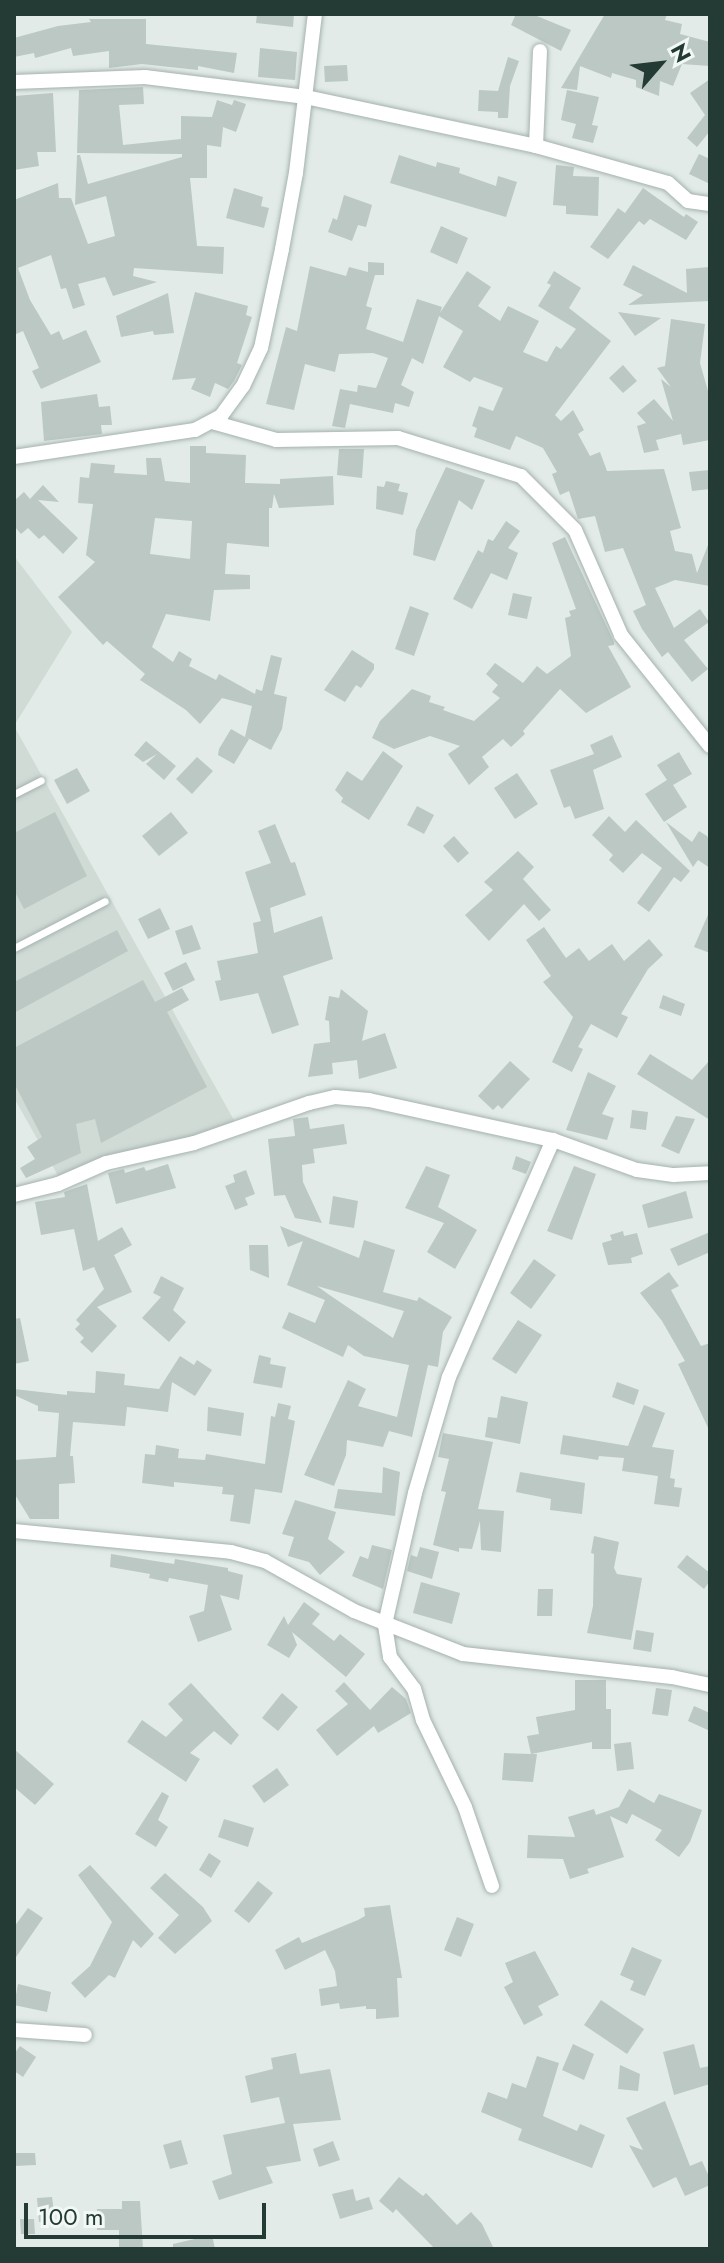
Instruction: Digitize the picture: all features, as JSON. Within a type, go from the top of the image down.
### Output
[{"type":"street","points":[[14,457],[176,435],[212,422],[243,386],[261,348],[296,173],[315,14]]},
{"type":"street","points":[[536,146],[540,51]]},
{"type":"street","points":[[14,82],[145,77],[306,97],[536,146],[668,183],[688,201],[710,204]]},
{"type":"street","points":[[212,422],[276,440],[398,438],[521,476],[575,530],[621,635],[710,746]]},
{"type":"street","points":[[14,1195],[58,1184],[106,1163],[194,1143],[335,1097],[369,1100],[553,1140],[637,1170],[674,1175],[710,1173]]},
{"type":"street","points":[[492,1886],[465,1807],[423,1720],[414,1689],[390,1657],[385,1624],[415,1493],[449,1377],[553,1140]]},
{"type":"street","points":[[14,1531],[196,1548],[265,1561],[354,1611],[463,1654],[672,1677],[710,1685]]},
{"type":"street","points":[[14,2030],[85,2035]]},
{"type":"lane","points":[[14,794],[41,780]]},
{"type":"lane","points":[[14,948],[105,901]]},
{"type":"shaded area","points":[[14,556],[72,632],[14,726]]},
{"type":"shaded area","points":[[14,726],[235,1122],[196,1138],[60,1179],[14,1098]]},
{"type":"building","points":[[257,14],[294,14],[293,27],[256,23]]},
{"type":"building","points":[[516,14],[532,14],[571,30],[561,51],[511,25]]},
{"type":"building","points":[[605,14],[667,14],[665,20],[682,24],[680,34],[710,42],[710,66],[682,64],[673,86],[660,81],[659,96],[636,87],[636,80],[612,73],[611,78],[580,66],[577,90],[561,88]]},
{"type":"building","points":[[89,19],[146,19],[146,44],[237,53],[234,73],[198,66],[198,70],[142,64],[109,68],[109,51],[73,56],[71,48],[35,58],[34,53],[14,57],[14,38],[58,26],[91,22]]},
{"type":"building","points":[[260,48],[297,52],[295,80],[258,77]]},
{"type":"building","points":[[508,57],[519,61],[510,86],[508,118],[498,118],[498,112],[478,111],[479,90],[498,91]]},
{"type":"building","points":[[347,65],[348,81],[325,82],[324,66]]},
{"type":"building","points":[[710,79],[710,131],[697,147],[687,138],[705,115],[690,93]]},
{"type":"building","points":[[143,87],[144,104],[119,105],[123,145],[181,139],[181,116],[212,117],[217,100],[232,105],[234,100],[246,104],[236,132],[223,127],[221,147],[207,145],[207,178],[190,178],[197,246],[224,247],[223,274],[134,268],[133,276],[157,282],[113,296],[105,277],[78,284],[85,305],[73,309],[66,288],[61,289],[51,255],[18,268],[30,300],[51,335],[59,331],[63,340],[86,330],[101,362],[41,389],[32,371],[39,368],[23,331],[14,335],[14,200],[58,183],[59,198],[71,198],[88,244],[115,236],[106,196],[75,205],[77,155],[80,155],[88,184],[182,157],[182,154],[77,153],[79,90]]},
{"type":"building","points":[[567,90],[599,97],[592,125],[598,126],[593,143],[572,138],[576,124],[561,120]]},
{"type":"building","points":[[53,93],[56,152],[37,152],[39,166],[14,170],[14,96]]},
{"type":"building","points":[[699,154],[710,159],[710,184],[689,174]]},
{"type":"building","points":[[399,155],[436,167],[437,162],[460,168],[459,173],[496,186],[498,176],[517,182],[506,217],[390,183]]},
{"type":"building","points":[[556,165],[574,167],[573,176],[599,177],[598,216],[566,214],[566,206],[553,205]]},
{"type":"building","points":[[234,188],[263,197],[261,206],[269,208],[264,228],[226,218]]},
{"type":"building","points":[[643,188],[684,217],[686,214],[698,222],[686,240],[650,219],[644,225],[639,221],[608,259],[590,247],[618,208],[625,213]]},
{"type":"building","points":[[344,195],[372,205],[366,227],[358,225],[352,241],[328,232],[333,218],[337,220]]},
{"type":"building","points":[[441,226],[468,238],[457,264],[430,252]]},
{"type":"building","points":[[368,262],[384,263],[384,275],[375,275],[366,306],[372,308],[366,329],[403,342],[417,299],[442,307],[440,313],[467,271],[491,287],[478,306],[500,321],[508,306],[539,321],[523,352],[547,362],[556,346],[561,349],[576,329],[538,306],[551,285],[547,283],[554,271],[581,288],[569,308],[611,341],[555,415],[561,421],[573,410],[584,430],[578,434],[590,456],[600,452],[607,471],[664,469],[681,528],[670,531],[675,551],[692,554],[697,573],[710,540],[710,586],[675,580],[655,588],[674,628],[700,609],[709,622],[684,640],[708,669],[692,682],[668,652],[662,657],[642,629],[633,611],[646,605],[623,548],[605,552],[595,516],[578,519],[569,491],[560,495],[552,474],[557,472],[543,448],[516,436],[510,450],[474,437],[477,428],[472,426],[479,406],[493,411],[503,388],[474,377],[470,382],[443,367],[463,331],[439,316],[423,364],[412,358],[401,385],[414,392],[409,407],[395,403],[393,413],[350,404],[345,428],[332,426],[340,389],[357,392],[358,385],[376,388],[388,358],[373,353],[339,354],[335,372],[305,364],[294,410],[266,404],[286,327],[297,331],[310,266],[346,276],[349,267],[368,272]]},
{"type":"building","points":[[633,265],[687,293],[686,269],[710,267],[710,301],[628,305],[643,295],[623,285]]},
{"type":"building","points":[[195,292],[248,306],[246,315],[252,317],[237,363],[242,365],[234,381],[228,389],[215,383],[210,397],[191,389],[196,378],[172,380]]},
{"type":"building","points":[[168,293],[174,333],[154,335],[153,331],[121,337],[116,316]]},
{"type":"building","points":[[618,312],[661,318],[635,336]]},
{"type":"building","points":[[671,319],[705,324],[700,363],[710,398],[710,440],[683,445],[681,434],[656,440],[659,450],[644,453],[637,426],[646,423],[637,413],[654,399],[673,421],[661,379],[671,387],[657,368],[665,366]]},
{"type":"building","points":[[623,365],[637,381],[623,393],[609,378]]},
{"type":"building","points":[[97,394],[99,407],[110,406],[112,425],[101,425],[102,434],[44,441],[41,402]]},
{"type":"building","points":[[190,446],[206,446],[206,453],[246,455],[245,483],[280,484],[280,479],[333,476],[334,505],[279,508],[274,494],[272,508],[269,508],[269,547],[227,543],[225,574],[250,575],[250,589],[214,590],[210,621],[166,614],[152,647],[173,662],[179,651],[192,659],[189,666],[216,680],[219,674],[255,694],[256,689],[262,691],[271,655],[282,658],[274,694],[287,697],[282,729],[271,750],[246,737],[249,739],[234,764],[218,755],[219,749],[231,729],[245,737],[252,706],[222,698],[200,724],[186,710],[140,680],[145,674],[107,641],[103,645],[58,597],[95,562],[86,555],[93,504],[78,503],[80,477],[89,478],[91,463],[115,465],[114,473],[147,475],[146,458],[161,458],[165,481],[190,483]],"holes":[[[155,518],[192,521],[190,559],[150,554]]]},
{"type":"building","points":[[339,449],[364,449],[362,478],[337,475]]},
{"type":"building","points":[[446,467],[485,480],[472,510],[459,500],[435,561],[413,555],[416,530]]},
{"type":"building","points":[[710,470],[710,489],[692,491],[689,472]]},
{"type":"building","points":[[386,481],[400,484],[398,491],[408,493],[403,515],[376,509],[377,486],[384,487]]},
{"type":"building","points":[[43,485],[59,502],[38,500],[78,538],[63,554],[44,535],[39,539],[28,528],[21,534],[14,526],[14,501],[24,492],[30,499]]},
{"type":"building","points":[[506,521],[520,531],[508,548],[518,553],[507,580],[491,573],[472,609],[453,599],[478,550],[483,553],[488,539],[493,541]]},
{"type":"building","points":[[565,537],[614,642],[614,645],[608,646],[631,687],[586,713],[560,689],[511,747],[503,739],[482,757],[489,767],[469,785],[448,754],[460,746],[430,736],[394,749],[372,738],[380,721],[412,689],[431,696],[429,702],[445,707],[443,710],[474,721],[500,698],[492,692],[498,685],[486,674],[495,663],[523,683],[537,666],[547,674],[571,656],[565,618],[571,616],[569,611],[576,609],[552,543]]},
{"type":"building","points":[[513,593],[532,597],[527,619],[508,615]]},
{"type":"building","points":[[410,606],[429,613],[414,656],[395,649]]},
{"type":"building","points":[[352,650],[374,664],[374,669],[361,688],[356,685],[345,702],[324,690]]},
{"type":"building","points":[[612,735],[622,757],[593,770],[604,809],[575,819],[570,806],[564,808],[550,770],[594,754],[590,745]]},
{"type":"building","points":[[146,741],[176,766],[164,780],[146,764],[157,754],[143,762],[134,755]]},
{"type":"building","points":[[383,751],[403,766],[369,820],[341,802],[343,798],[335,790],[347,771],[362,781]]},
{"type":"building","points":[[679,752],[692,774],[673,785],[687,807],[664,822],[645,794],[667,780],[657,765]]},
{"type":"building","points":[[197,757],[213,771],[192,794],[176,779]]},
{"type":"building","points":[[77,768],[90,791],[67,804],[54,780]]},
{"type":"building","points":[[517,773],[538,804],[515,819],[494,788]]},
{"type":"building","points":[[417,806],[434,815],[424,834],[407,825]]},
{"type":"building","points":[[55,812],[87,876],[24,909],[14,890],[14,833]]},
{"type":"building","points":[[171,812],[188,833],[159,856],[142,836]]},
{"type":"building","points":[[609,816],[625,832],[636,820],[690,871],[681,882],[674,877],[649,912],[637,903],[662,868],[642,853],[623,873],[609,860],[613,855],[592,835]]},
{"type":"building","points":[[666,822],[692,842],[699,831],[707,836],[710,842],[710,868],[698,860],[693,867]]},
{"type":"building","points":[[275,824],[291,863],[295,862],[306,895],[270,908],[274,933],[322,916],[333,959],[283,976],[299,1025],[272,1034],[258,993],[220,1001],[215,981],[221,980],[217,961],[258,953],[253,923],[261,921],[245,872],[271,863],[258,831]]},
{"type":"building","points":[[454,836],[469,853],[458,863],[443,846]]},
{"type":"building","points":[[518,851],[534,867],[523,879],[551,910],[539,921],[524,904],[489,941],[465,915],[493,890],[484,882]]},
{"type":"building","points":[[160,908],[170,929],[148,939],[138,919]]},
{"type":"building","points":[[710,910],[710,953],[694,947]]},
{"type":"building","points":[[192,925],[201,949],[183,955],[175,931]]},
{"type":"building","points":[[544,927],[566,958],[579,948],[589,961],[612,944],[624,961],[649,939],[663,955],[648,969],[621,1014],[628,1017],[617,1038],[591,1024],[578,1047],[583,1049],[572,1072],[552,1062],[573,1017],[543,982],[551,976],[526,940]]},
{"type":"building","points":[[117,930],[128,951],[14,1013],[14,982]]},
{"type":"building","points":[[186,962],[195,980],[173,991],[164,973]]},
{"type":"building","points":[[143,980],[155,1002],[182,988],[189,1000],[167,1012],[207,1087],[101,1143],[95,1119],[76,1124],[81,1153],[26,1178],[20,1168],[35,1159],[27,1147],[42,1137],[14,1083],[14,1048]]},
{"type":"building","points":[[341,989],[368,1011],[362,1041],[385,1033],[397,1068],[359,1079],[357,1060],[332,1063],[333,1074],[308,1077],[314,1044],[330,1042],[329,1021],[325,1020],[329,996],[339,998]]},
{"type":"building","points":[[663,995],[685,1004],[681,1016],[659,1008]]},
{"type":"building","points":[[650,1054],[692,1080],[710,1060],[710,1120],[637,1074]]},
{"type":"building","points":[[510,1061],[530,1079],[502,1109],[498,1105],[493,1110],[478,1096]]},
{"type":"building","points":[[588,1072],[616,1086],[602,1114],[614,1118],[607,1140],[566,1130]]},
{"type":"building","points":[[632,1110],[648,1112],[646,1130],[630,1128]]},
{"type":"building","points":[[676,1116],[695,1119],[679,1154],[661,1146]]},
{"type":"building","points":[[308,1117],[310,1129],[344,1124],[347,1144],[313,1149],[315,1163],[302,1165],[303,1182],[322,1223],[295,1218],[285,1195],[274,1196],[268,1139],[295,1136],[293,1119]]},
{"type":"building","points":[[516,1156],[531,1162],[526,1174],[512,1169]]},
{"type":"building","points":[[168,1164],[176,1188],[116,1204],[108,1173],[124,1169],[125,1173],[144,1167],[146,1171]]},
{"type":"building","points":[[426,1166],[450,1175],[438,1207],[477,1230],[455,1269],[427,1252],[444,1223],[405,1208]]},
{"type":"building","points":[[574,1166],[596,1174],[572,1240],[547,1231]]},
{"type":"building","points":[[246,1170],[255,1194],[245,1198],[248,1205],[235,1210],[225,1186],[235,1182],[233,1175]]},
{"type":"building","points":[[87,1184],[98,1241],[122,1227],[132,1245],[114,1255],[132,1292],[97,1307],[117,1326],[92,1353],[80,1342],[84,1338],[75,1329],[80,1324],[76,1320],[104,1289],[94,1267],[83,1271],[74,1229],[41,1235],[35,1202],[65,1197],[64,1192]]},
{"type":"building","points":[[686,1191],[693,1218],[648,1228],[642,1205]]},
{"type":"building","points":[[333,1196],[358,1201],[354,1228],[329,1224]]},
{"type":"building","points":[[280,1226],[359,1258],[364,1240],[395,1250],[383,1292],[417,1301],[419,1297],[452,1317],[443,1332],[438,1367],[428,1365],[412,1437],[389,1431],[383,1447],[347,1440],[346,1455],[334,1486],[304,1475],[348,1380],[366,1389],[358,1406],[397,1417],[409,1365],[364,1356],[348,1345],[343,1357],[282,1328],[289,1312],[315,1323],[325,1300],[287,1285],[303,1241],[288,1247]],"holes":[[[317,1286],[404,1311],[393,1338]]]},
{"type":"building","points":[[623,1231],[624,1236],[637,1233],[643,1254],[631,1258],[632,1263],[608,1265],[602,1243],[612,1240],[610,1235]]},
{"type":"building","points":[[710,1232],[710,1252],[678,1266],[670,1249]]},
{"type":"building","points":[[249,1245],[268,1245],[269,1278],[250,1270]]},
{"type":"building","points":[[534,1259],[556,1275],[531,1309],[510,1293]]},
{"type":"building","points":[[669,1272],[679,1286],[671,1290],[701,1346],[710,1343],[710,1432],[678,1364],[685,1361],[662,1321],[640,1293]]},
{"type":"building","points":[[161,1276],[184,1288],[173,1310],[186,1322],[169,1342],[142,1318],[161,1297],[153,1293]]},
{"type":"building","points":[[20,1318],[29,1361],[14,1364],[14,1319]]},
{"type":"building","points":[[518,1320],[542,1335],[516,1374],[492,1359]]},
{"type":"building","points":[[259,1355],[271,1358],[270,1364],[286,1367],[282,1388],[253,1383]]},
{"type":"building","points":[[180,1356],[194,1365],[197,1360],[212,1370],[195,1396],[172,1382],[168,1412],[127,1407],[125,1426],[73,1422],[70,1456],[73,1456],[75,1483],[59,1484],[59,1519],[30,1519],[14,1493],[14,1460],[56,1457],[59,1413],[38,1411],[38,1406],[14,1395],[14,1389],[67,1395],[67,1391],[95,1393],[96,1371],[125,1374],[124,1385],[159,1389]]},
{"type":"building","points":[[617,1382],[639,1390],[634,1405],[612,1397]]},
{"type":"building","points":[[501,1396],[528,1402],[520,1444],[485,1437],[488,1417],[497,1418]]},
{"type":"building","points":[[278,1403],[291,1406],[288,1419],[295,1421],[282,1493],[255,1489],[250,1524],[230,1521],[234,1495],[222,1494],[223,1487],[174,1482],[174,1487],[142,1483],[145,1454],[155,1455],[156,1445],[179,1449],[178,1458],[205,1460],[206,1454],[265,1464],[271,1416],[275,1417]]},
{"type":"building","points":[[644,1405],[665,1413],[652,1447],[674,1450],[670,1478],[675,1479],[674,1487],[682,1488],[679,1507],[654,1504],[658,1476],[622,1471],[624,1458],[599,1456],[598,1460],[560,1454],[563,1435],[628,1446]]},
{"type":"building","points":[[208,1407],[244,1413],[241,1436],[207,1431]]},
{"type":"building","points":[[443,1433],[493,1442],[478,1509],[504,1511],[501,1552],[481,1550],[480,1521],[472,1549],[459,1548],[459,1552],[433,1545],[446,1492],[441,1491],[449,1459],[438,1457]]},
{"type":"building","points":[[383,1467],[400,1472],[395,1516],[334,1508],[338,1489],[382,1493]]},
{"type":"building","points":[[520,1472],[585,1483],[582,1514],[550,1510],[551,1499],[516,1492]]},
{"type":"building","points":[[295,1500],[336,1512],[328,1539],[345,1552],[320,1575],[309,1562],[288,1556],[294,1537],[282,1534]]},
{"type":"building","points":[[594,1536],[619,1542],[614,1568],[617,1574],[642,1578],[631,1640],[587,1633],[593,1606],[594,1554],[591,1553]]},
{"type":"building","points":[[372,1545],[392,1550],[383,1589],[352,1576],[360,1556],[368,1559]]},
{"type":"building","points":[[420,1547],[439,1552],[432,1579],[407,1571],[411,1555],[417,1557]]},
{"type":"building","points":[[111,1554],[174,1564],[175,1559],[228,1568],[228,1571],[243,1575],[239,1600],[220,1595],[232,1630],[198,1642],[189,1616],[204,1611],[208,1585],[169,1578],[168,1582],[149,1578],[150,1574],[110,1567]]},
{"type":"building","points":[[687,1555],[710,1573],[710,1581],[704,1589],[677,1567]]},
{"type":"building","points":[[421,1582],[460,1593],[452,1624],[413,1613]]},
{"type":"building","points":[[538,1589],[553,1589],[552,1616],[537,1616]]},
{"type":"building","points":[[304,1602],[320,1614],[312,1624],[334,1641],[340,1634],[365,1654],[346,1677],[292,1632],[297,1645],[289,1658],[267,1645],[284,1616],[288,1625]]},
{"type":"building","points":[[636,1630],[654,1633],[651,1652],[633,1649]]},
{"type":"building","points":[[575,1680],[606,1680],[606,1709],[611,1709],[611,1749],[592,1749],[592,1742],[531,1754],[527,1736],[539,1734],[536,1717],[575,1710]]},
{"type":"building","points":[[344,1682],[370,1710],[392,1687],[406,1699],[411,1713],[378,1733],[374,1726],[337,1756],[316,1730],[348,1704],[335,1691]]},
{"type":"building","points":[[191,1683],[239,1735],[231,1745],[214,1731],[190,1753],[200,1759],[186,1782],[127,1742],[142,1720],[166,1737],[183,1720],[168,1704]]},
{"type":"building","points":[[656,1688],[672,1690],[668,1716],[652,1714]]},
{"type":"building","points":[[282,1693],[298,1707],[278,1731],[262,1718]]},
{"type":"building","points":[[694,1706],[710,1713],[710,1731],[688,1721]]},
{"type":"building","points":[[631,1742],[634,1769],[617,1771],[614,1744]]},
{"type":"building","points":[[14,1749],[54,1784],[35,1805],[14,1787]]},
{"type":"building","points":[[504,1753],[537,1754],[533,1782],[502,1780]]},
{"type":"building","points":[[277,1768],[289,1785],[264,1803],[252,1786]]},
{"type":"building","points":[[629,1789],[654,1803],[659,1794],[702,1810],[690,1842],[679,1857],[655,1840],[662,1830],[632,1814],[627,1824],[610,1816],[624,1857],[587,1869],[589,1873],[570,1879],[563,1859],[527,1858],[528,1835],[575,1837],[568,1817],[594,1809],[596,1815],[619,1807]]},
{"type":"building","points":[[162,1792],[169,1796],[158,1820],[168,1827],[156,1847],[135,1834]]},
{"type":"building","points":[[224,1819],[254,1828],[248,1847],[218,1837]]},
{"type":"building","points":[[209,1853],[221,1861],[211,1878],[199,1870]]},
{"type":"building","points":[[90,1865],[154,1934],[141,1948],[133,1940],[115,1978],[109,1975],[85,1998],[71,1983],[90,1966],[112,1922],[78,1875]]},
{"type":"building","points":[[165,1873],[203,1907],[212,1921],[175,1954],[158,1938],[179,1915],[150,1888]]},
{"type":"building","points":[[258,1881],[273,1893],[249,1923],[234,1911]]},
{"type":"building","points":[[390,1905],[402,1978],[397,1978],[399,2017],[376,2019],[376,2009],[366,2009],[366,2006],[340,2009],[339,2003],[321,2006],[319,1989],[337,1986],[335,1971],[325,1950],[285,1970],[275,1950],[299,1937],[302,1943],[358,1920],[365,1916],[364,1908]]},
{"type":"building","points":[[28,1908],[43,1918],[14,1960],[14,1927]]},
{"type":"building","points":[[457,1917],[474,1924],[461,1957],[444,1950]]},
{"type":"building","points":[[632,1947],[662,1960],[645,1996],[630,1990],[634,1981],[620,1975]]},
{"type":"building","points":[[535,1951],[559,1995],[538,2006],[543,2015],[524,2025],[504,1987],[513,1982],[505,1963]]},
{"type":"building","points":[[18,1984],[51,1992],[47,2012],[14,2005]]},
{"type":"building","points":[[601,2000],[644,2029],[627,2054],[584,2025]]},
{"type":"building","points":[[573,2044],[594,2054],[584,2080],[562,2070]]},
{"type":"building","points":[[694,2044],[700,2068],[710,2066],[710,2084],[674,2095],[663,2052]]},
{"type":"building","points":[[20,2046],[36,2057],[23,2077],[14,2071],[14,2054]]},
{"type":"building","points":[[296,2053],[300,2074],[330,2069],[341,2120],[293,2124],[301,2161],[266,2167],[273,2183],[219,2200],[212,2181],[232,2174],[223,2135],[285,2123],[279,2097],[251,2103],[245,2076],[273,2069],[271,2058]]},
{"type":"building","points":[[537,2056],[559,2063],[543,2116],[577,2131],[580,2124],[605,2135],[592,2168],[518,2140],[522,2129],[481,2112],[488,2092],[507,2099],[512,2083],[526,2088]]},
{"type":"building","points":[[620,2065],[640,2074],[638,2091],[618,2089]]},
{"type":"building","points":[[665,2101],[690,2166],[702,2161],[710,2179],[710,2185],[685,2196],[676,2177],[653,2188],[629,2145],[643,2150],[626,2118]]},
{"type":"building","points":[[181,2140],[188,2164],[170,2169],[163,2145]]},
{"type":"building","points":[[333,2141],[340,2160],[319,2167],[313,2149]]},
{"type":"building","points":[[14,2153],[35,2153],[36,2165],[14,2166]]},
{"type":"building","points":[[399,2177],[423,2196],[426,2193],[457,2225],[471,2212],[482,2224],[494,2249],[435,2249],[396,2209],[393,2213],[379,2201]]},
{"type":"building","points":[[353,2189],[356,2201],[369,2197],[373,2209],[340,2219],[332,2194]]},
{"type":"building","points":[[52,2197],[55,2220],[39,2222],[37,2198]]},
{"type":"building","points":[[122,2201],[140,2201],[143,2249],[119,2249],[119,2230],[97,2230],[97,2209],[122,2209]]},
{"type":"building","points":[[20,2219],[34,2219],[35,2234],[21,2234]]},
{"type":"building","points":[[212,2235],[215,2249],[173,2249],[173,2244]]}]
